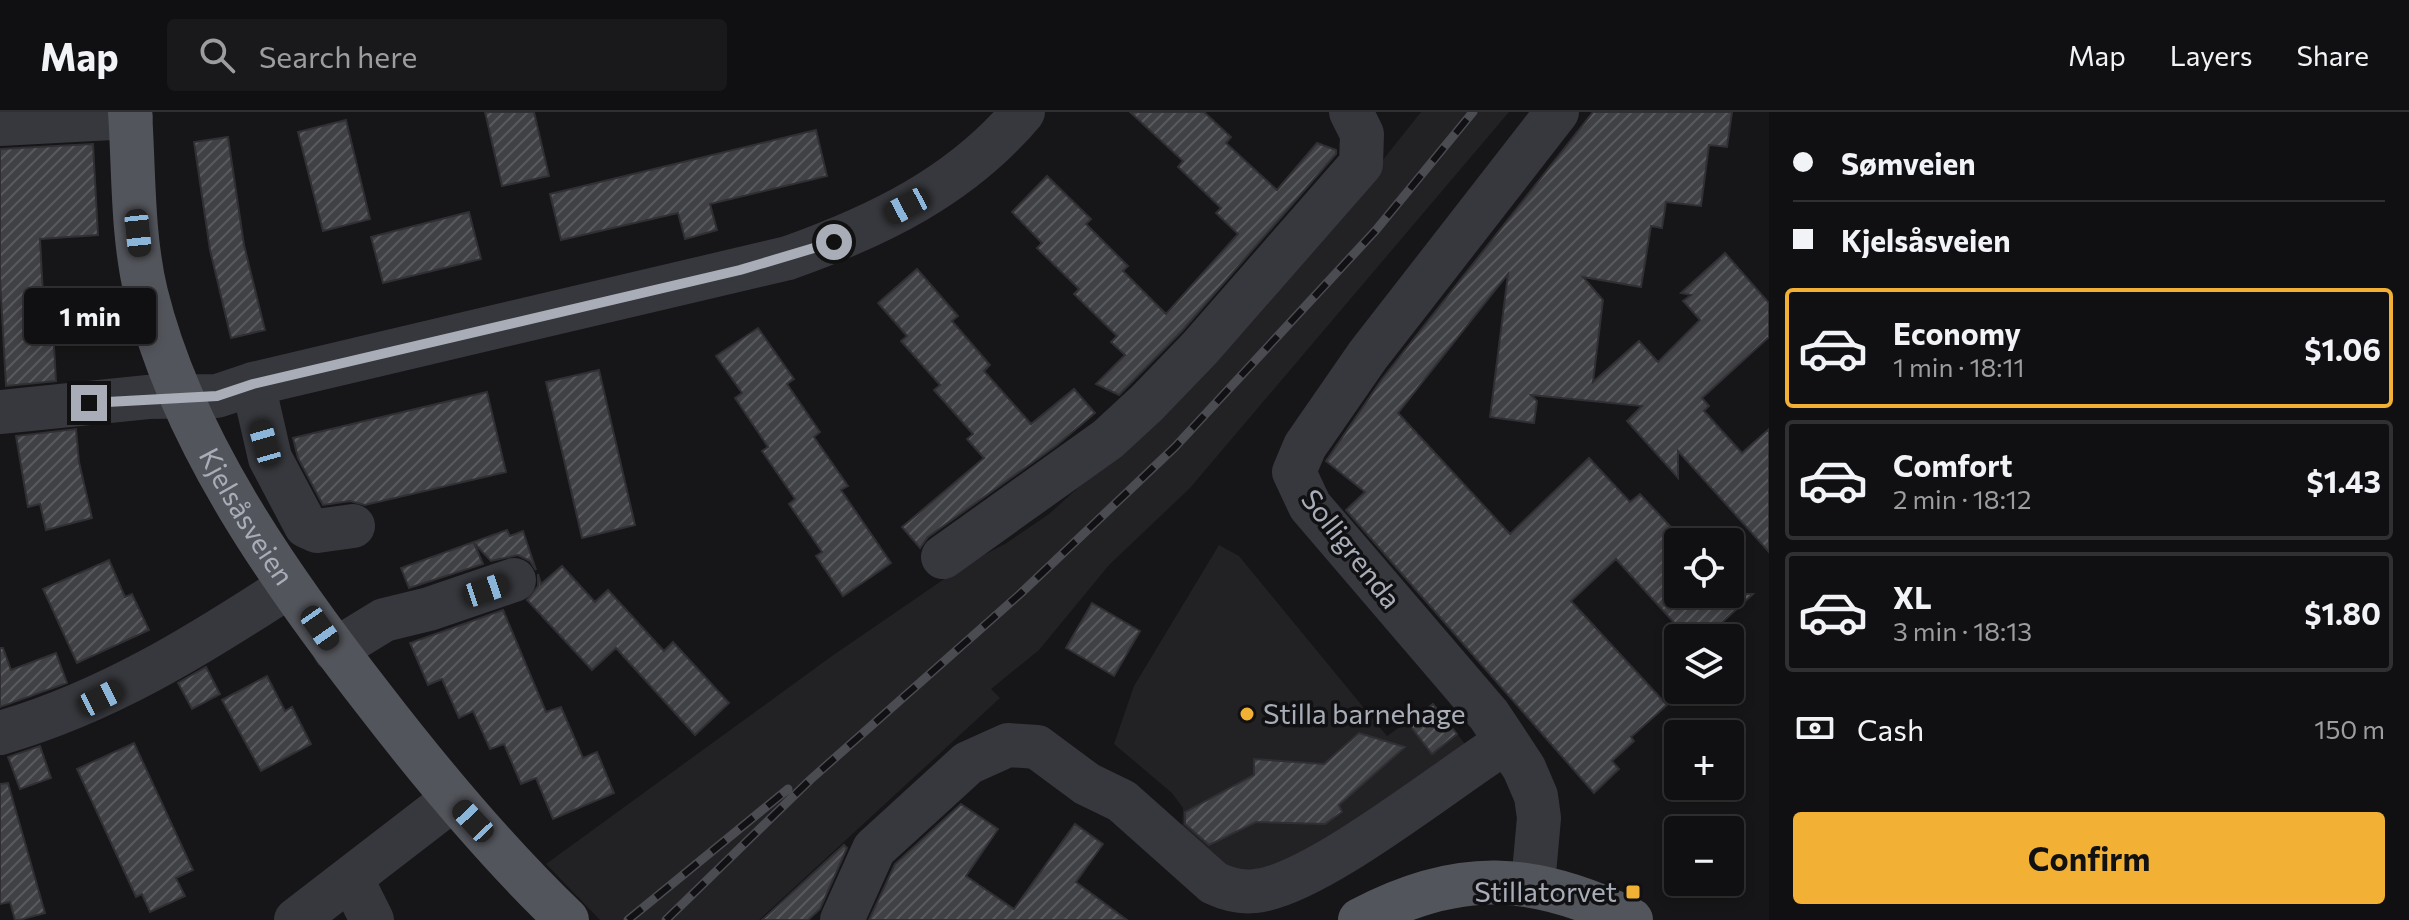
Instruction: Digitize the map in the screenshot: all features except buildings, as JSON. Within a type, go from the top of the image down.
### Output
[{"type":"main road","name":"Kjelsåsveien","points":[[130,114],[136,214],[146,292],[169,363],[216,463],[289,586],[335,650],[453,799],[567,920]]},
{"type":"main road","points":[[1360,920],[1383,908],[1457,885],[1533,884],[1580,897],[1631,920]]},
{"type":"street","points":[[0,412],[148,397],[217,396],[253,384],[511,326],[752,267],[823,246],[941,186],[1000,140],[1023,112]]},
{"type":"street","points":[[943,557],[1108,439],[1200,348],[1361,164],[1362,134],[1351,112]]},
{"type":"street","name":"Solligrenda","points":[[1533,884],[1539,832],[1536,796],[1524,768],[1489,715],[1310,506],[1294,472],[1305,446],[1368,355],[1557,112]]},
{"type":"street","points":[[0,124],[130,114]]},
{"type":"street","points":[[253,384],[270,458],[306,526],[317,531],[353,526]]},
{"type":"street","points":[[335,650],[384,620],[429,609],[514,580]]},
{"type":"street","points":[[0,733],[101,698],[208,640],[289,586]]},
{"type":"street","points":[[842,920],[874,849],[968,763],[1008,745],[1037,747],[1087,784],[1122,801],[1214,883],[1232,891],[1256,891],[1296,878],[1336,856],[1506,742]]},
{"type":"street","points":[[296,920],[453,799]]},
{"type":"street","points":[[351,878],[372,920]]},
{"type":"shaded area","points":[[1421,112],[1509,112],[1190,488],[1109,565],[1039,650],[991,689],[1000,698],[759,920],[600,920],[546,864],[832,656],[966,564],[1005,544],[1049,514],[1195,382],[1324,234]]},
{"type":"shaded area","name":"Stilla barnehage","points":[[1219,545],[1239,556],[1387,736],[1433,704],[1470,750],[1377,816],[1240,882],[1182,830],[1183,808],[1172,793],[1114,744],[1134,686]]},
{"type":"railway","points":[[666,920],[810,780],[1020,594],[1175,447],[1376,230],[1473,112]]},
{"type":"railway","points":[[628,920],[788,789]]},
{"type":"place","name":"Stilla barnehage","points":[[1247,714]]},
{"type":"place","name":"Stillatorvet","points":[[1633,892]]},
{"type":"route","points":[[89,403],[148,397],[217,396],[253,384],[496,330],[740,270],[834,242]]}]
